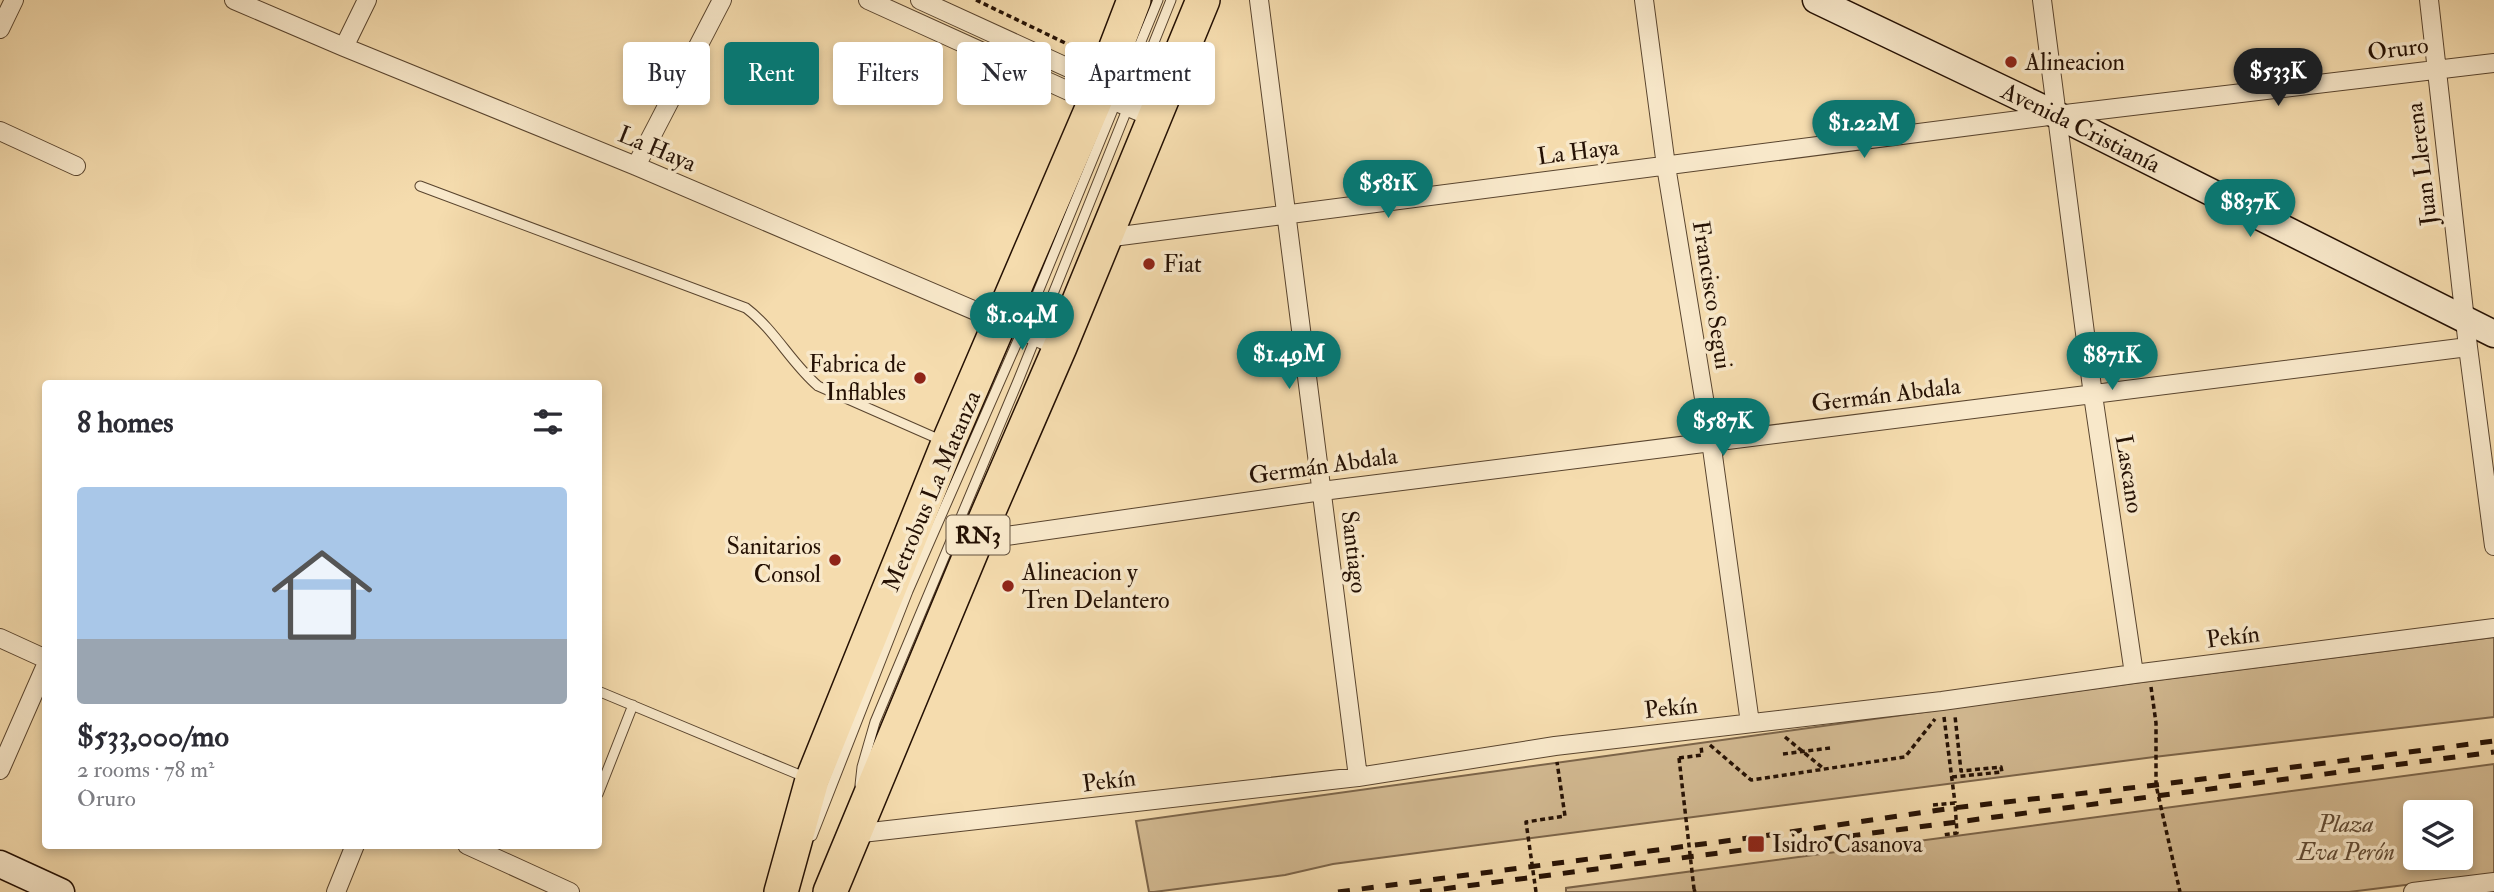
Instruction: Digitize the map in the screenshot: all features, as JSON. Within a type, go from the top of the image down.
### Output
[{"type":"highway","name":"RN3","points":[[1128,42],[1134,0]]},
{"type":"highway","name":"RN3","points":[[1167,42],[1203,0]]},
{"type":"highway","name":"RN3","points":[[830,892],[978,536],[1029,334],[1118,105]]},
{"type":"highway","name":"RN3","points":[[789,876],[812,780],[948,443],[1105,238],[1120,105]]},
{"type":"main road","name":"Avenida Cristianía","points":[[1816,0],[2057,115],[2466,335],[2494,334]]},
{"type":"main road","points":[[0,864],[61,892]]},
{"type":"street","points":[[0,29],[14,0]]},
{"type":"street","name":"La Haya","points":[[234,0],[636,166],[1029,334]]},
{"type":"street","points":[[344,47],[367,0]]},
{"type":"street","points":[[636,166],[722,0]]},
{"type":"street","points":[[868,0],[1065,89]]},
{"type":"street","points":[[920,0],[1065,66]]},
{"type":"street","name":"Santiago","points":[[1259,0],[1358,776]]},
{"type":"street","name":"Francisco Segui","points":[[1644,0],[1666,166],[1759,722]]},
{"type":"street","name":"Lascano","points":[[2042,0],[2093,396],[2141,673]]},
{"type":"street","name":"Juan Llerena","points":[[2429,0],[2466,335],[2494,546]]},
{"type":"street","name":"Oruro","points":[[2057,115],[2494,63]]},
{"type":"street","name":"La Haya","points":[[1105,238],[2057,115]]},
{"type":"street","points":[[0,131],[76,166]]},
{"type":"street","name":"Germán Abdala","points":[[978,536],[1006,536],[1711,440],[2093,396],[2466,335]]},
{"type":"street","name":"Pekín","points":[[853,834],[1358,776],[1555,746],[1953,699],[2494,628]]},
{"type":"street","points":[[0,638],[42,657]]},
{"type":"street","points":[[0,769],[42,674]]},
{"type":"street","points":[[336,892],[353,849]]},
{"type":"street","points":[[476,849],[570,892]]},
{"type":"street","points":[[2413,892],[2494,882]]},
{"type":"lane","points":[[1142,42],[1158,0]]},
{"type":"lane","points":[[1149,42],[1171,0]]},
{"type":"lane","points":[[420,186],[746,308],[759,318],[806,376],[818,386],[948,443]]},
{"type":"lane","name":"Metrobus La Matanza","points":[[853,834],[862,767],[875,722],[1029,334]]},
{"type":"lane","name":"Metrobus La Matanza","points":[[807,846],[908,591],[1029,334]]},
{"type":"lane","points":[[602,693],[812,780]]},
{"type":"lane","points":[[602,784],[633,705]]},
{"type":"path","points":[[975,0],[1065,60]]},
{"type":"path","points":[[2141,673],[2155,703],[2156,785],[2180,892]]},
{"type":"path","points":[[1952,777],[2002,772],[2001,766],[1961,771],[1953,699]]},
{"type":"path","points":[[1700,737],[1751,780],[1905,757],[1943,709],[1955,803],[1956,833],[1942,835]]},
{"type":"path","points":[[1759,722],[1824,769]]},
{"type":"path","points":[[1536,892],[1526,822],[1565,816],[1555,746]]},
{"type":"path","points":[[1783,754],[1830,748]]},
{"type":"path","points":[[1695,890],[1679,758],[1702,755]]},
{"type":"path","points":[[1933,805],[1955,803]]},
{"type":"green space","points":[[2494,637],[2494,717],[2154,757],[1333,864],[1285,875],[1154,892],[1149,892],[1136,821],[2141,682]]},
{"type":"green space","name":"Plaza Eva Perón","points":[[2494,764],[2494,874],[2349,892],[1566,892],[1566,888]]},
{"type":"railway","points":[[1338,892],[1953,808],[2156,785],[2494,741]]},
{"type":"railway","points":[[1420,892],[2494,752]]},
{"type":"place","name":"Alineacion","points":[[2011,62]]},
{"type":"place","name":"Fiat","points":[[1149,264]]},
{"type":"place","name":"Fabrica de Inflables","points":[[920,378]]},
{"type":"place","name":"Sanitarios Consol","points":[[835,560]]},
{"type":"place","name":"Alineacion y Tren Delantero","points":[[1008,586]]},
{"type":"place","name":"Isidro Casanova","points":[[1756,844]]}]
